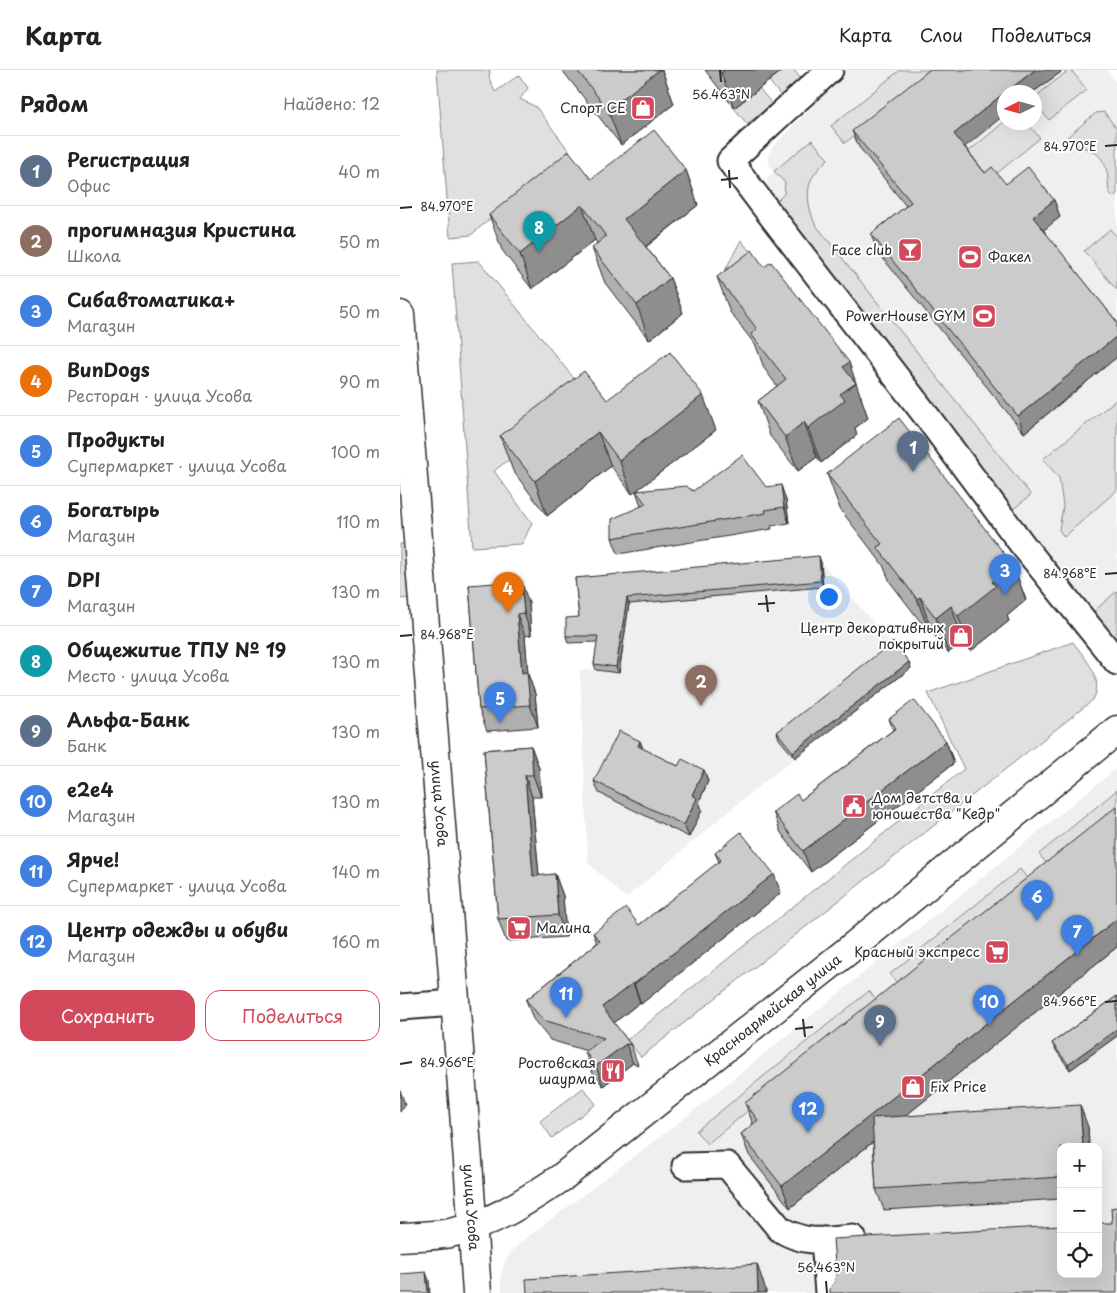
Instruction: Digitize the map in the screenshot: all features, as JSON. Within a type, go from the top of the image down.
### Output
[{"type":"main road","name":"улица Усова","points":[[400,315],[477,1293]]},
{"type":"main road","name":"Красноармейская улица","points":[[400,1237],[450,1233],[473,1227],[540,1192],[575,1167],[845,953],[1117,730]]},
{"type":"lane","points":[[830,70],[730,161],[928,418],[1022,544],[1117,662]]},
{"type":"lane","points":[[400,1007],[455,1003]]},
{"type":"lane","points":[[685,1166],[727,1165],[780,1229],[792,1236],[807,1240],[853,1238]]},
{"type":"lane","points":[[824,1240],[828,1293]]},
{"type":"shaded area","points":[[437,70],[490,70],[489,78],[495,92],[519,75],[528,88],[520,99],[536,107],[570,152],[471,235],[450,237]]},
{"type":"shaded area","points":[[783,70],[794,70],[802,80],[781,96],[769,81]]},
{"type":"shaded area","points":[[846,70],[1107,70],[1117,84],[1117,591],[1091,614],[769,197],[767,179],[774,171],[769,164],[768,155],[773,147]]},
{"type":"shaded area","points":[[900,70],[936,70],[845,143],[831,126]]},
{"type":"shaded area","points":[[1069,70],[1087,90],[1049,120],[1042,112],[1042,91]]},
{"type":"shaded area","points":[[759,88],[772,104],[747,124],[734,108]]},
{"type":"shaded area","points":[[1104,112],[1117,129],[1117,194],[1113,197],[1109,191],[1107,171],[1102,159],[1098,154],[1087,148],[1072,145],[1066,138],[1096,113]]},
{"type":"shaded area","points":[[997,128],[997,130],[1033,130],[1040,138],[990,179],[968,152]]},
{"type":"shaded area","points":[[812,140],[828,159],[819,168],[810,183],[808,195],[815,224],[1031,495],[1012,510],[775,203],[784,194],[785,183],[774,171]]},
{"type":"shaded area","points":[[1110,229],[1117,237],[1117,290],[1084,251]]},
{"type":"shaded area","points":[[741,240],[759,263],[720,280]]},
{"type":"shaded area","points":[[479,261],[589,397],[494,471],[532,523],[522,544],[472,547],[452,263]]},
{"type":"shaded area","points":[[1117,399],[1117,490],[1064,537],[1059,530],[1063,506],[1059,478],[1043,459]]},
{"type":"shaded area","points":[[400,544],[404,544],[408,598],[400,599]]},
{"type":"shaded area","points":[[821,562],[895,648],[780,738],[795,758],[626,898],[588,863],[580,670],[619,673],[629,604],[823,587]]},
{"type":"shaded area","points":[[1117,591],[1117,644],[1091,614]]},
{"type":"shaded area","points":[[1073,642],[1088,662],[1095,676],[1097,684],[1093,700],[641,1057],[627,1040],[964,769],[928,693]]},
{"type":"shaded area","points":[[1117,768],[1117,834],[749,1155],[790,1208],[1117,947],[1117,1293],[502,1293],[501,1277],[504,1263],[512,1251],[525,1239],[686,1117]]},
{"type":"shaded area","points":[[1117,790],[1117,814],[1050,868],[1039,854]]},
{"type":"shaded area","points":[[1020,869],[1031,883],[901,988],[890,974]]},
{"type":"shaded area","points":[[869,991],[880,1004],[707,1144],[696,1131]]},
{"type":"shaded area","points":[[583,1088],[596,1104],[552,1138],[540,1121]]},
{"type":"building","points":[[577,70],[659,70],[608,110]]},
{"type":"building","name":"Факел","points":[[929,70],[1035,70],[1015,85],[997,85],[997,99],[954,134],[985,173],[992,167],[1006,184],[1028,167],[1054,200],[1033,217],[1117,322],[1117,336],[1018,416],[871,234],[911,202],[852,131]]},
{"type":"building","points":[[654,130],[686,170],[624,219],[670,278],[637,305],[592,248],[606,236],[582,205],[520,254],[489,215],[569,151],[591,179]]},
{"type":"building","points":[[752,250],[764,267],[771,262],[849,362],[843,367],[856,383],[840,394],[845,400],[808,428],[804,422],[785,437],[758,401],[786,379],[751,334],[757,329],[717,277]]},
{"type":"building","points":[[670,352],[703,395],[619,460],[598,432],[535,481],[500,436],[584,371],[607,400]]},
{"type":"building","points":[[899,418],[1013,565],[992,582],[996,586],[958,616],[951,606],[936,618],[920,597],[917,599],[877,547],[882,544],[827,474]]},
{"type":"building","points":[[742,455],[766,487],[781,485],[784,507],[765,510],[766,513],[612,538],[612,519],[646,504],[636,491],[686,486],[693,491]]},
{"type":"building","points":[[819,556],[821,581],[627,598],[616,667],[594,664],[598,636],[566,636],[566,618],[579,617],[575,578]]},
{"type":"building","points":[[521,581],[524,613],[517,614],[522,673],[527,672],[530,705],[479,709],[469,585]]},
{"type":"building","points":[[893,642],[909,662],[793,752],[777,732]]},
{"type":"building","points":[[914,700],[946,741],[803,851],[773,812],[797,794],[801,800],[896,728],[889,719]]},
{"type":"building","points":[[619,731],[640,741],[638,746],[678,766],[682,759],[704,770],[692,795],[697,798],[684,825],[594,781]]},
{"type":"building","points":[[531,746],[533,775],[525,775],[533,876],[555,874],[558,915],[498,919],[484,750]]},
{"type":"building","points":[[1117,806],[1117,919],[782,1186],[741,1134],[758,1120],[745,1103]]},
{"type":"building","points":[[741,832],[774,874],[602,1007],[631,1045],[626,1044],[596,1066],[585,1052],[604,1038],[543,1020],[526,1000],[600,941],[593,933],[626,908],[639,925],[721,860],[715,853]]},
{"type":"building","points":[[1117,996],[1117,1029],[1068,1064],[1052,1043]]},
{"type":"building","points":[[1080,1105],[1083,1143],[1057,1143],[1057,1177],[876,1189],[872,1118]]},
{"type":"building","points":[[1117,1207],[1117,1293],[830,1293],[830,1288],[834,1283],[836,1275],[833,1239],[1057,1226],[1057,1278],[1102,1278],[1102,1223],[1112,1223],[1111,1208]]},
{"type":"building","points":[[757,1264],[758,1293],[527,1293],[526,1279]]},
{"type":"building","points":[[426,1272],[428,1293],[400,1293],[400,1274]]},
{"type":"place","name":"Спорт СЕ","points":[[643,108]]},
{"type":"place","name":"Face club","points":[[910,250]]},
{"type":"place","name":"Общежитие ТПУ № 19","points":[[539,252]]},
{"type":"place","name":"Факел","points":[[970,257]]},
{"type":"place","name":"PowerHouse GYM","points":[[984,316]]},
{"type":"place","name":"Регистрация","points":[[913,472]]},
{"type":"place","name":"Сибавтоматика+","points":[[1005,595]]},
{"type":"place","name":"BunDogs","points":[[508,613]]},
{"type":"place","name":"Центр декоративных покрытий","points":[[961,636]]},
{"type":"place","name":"прогимназия Кристина","points":[[701,706]]},
{"type":"place","name":"Продукты","points":[[500,723]]},
{"type":"place","name":"Дом детства и юношества \"Кедр\"","points":[[854,806]]},
{"type":"place","name":"Богатырь","points":[[1037,921]]},
{"type":"place","name":"Малина","points":[[519,928]]},
{"type":"place","name":"Красный экспресс","points":[[997,952]]},
{"type":"place","name":"DPI","points":[[1077,956]]},
{"type":"place","name":"Ярче!","points":[[566,1018]]},
{"type":"place","name":"e2e4","points":[[989,1026]]},
{"type":"place","name":"Альфа-Банк","points":[[880,1046]]},
{"type":"place","name":"Ростовская шаурма","points":[[613,1071]]},
{"type":"place","name":"Fix Price","points":[[913,1087]]},
{"type":"place","name":"Центр одежды и обуви","points":[[808,1133]]}]
